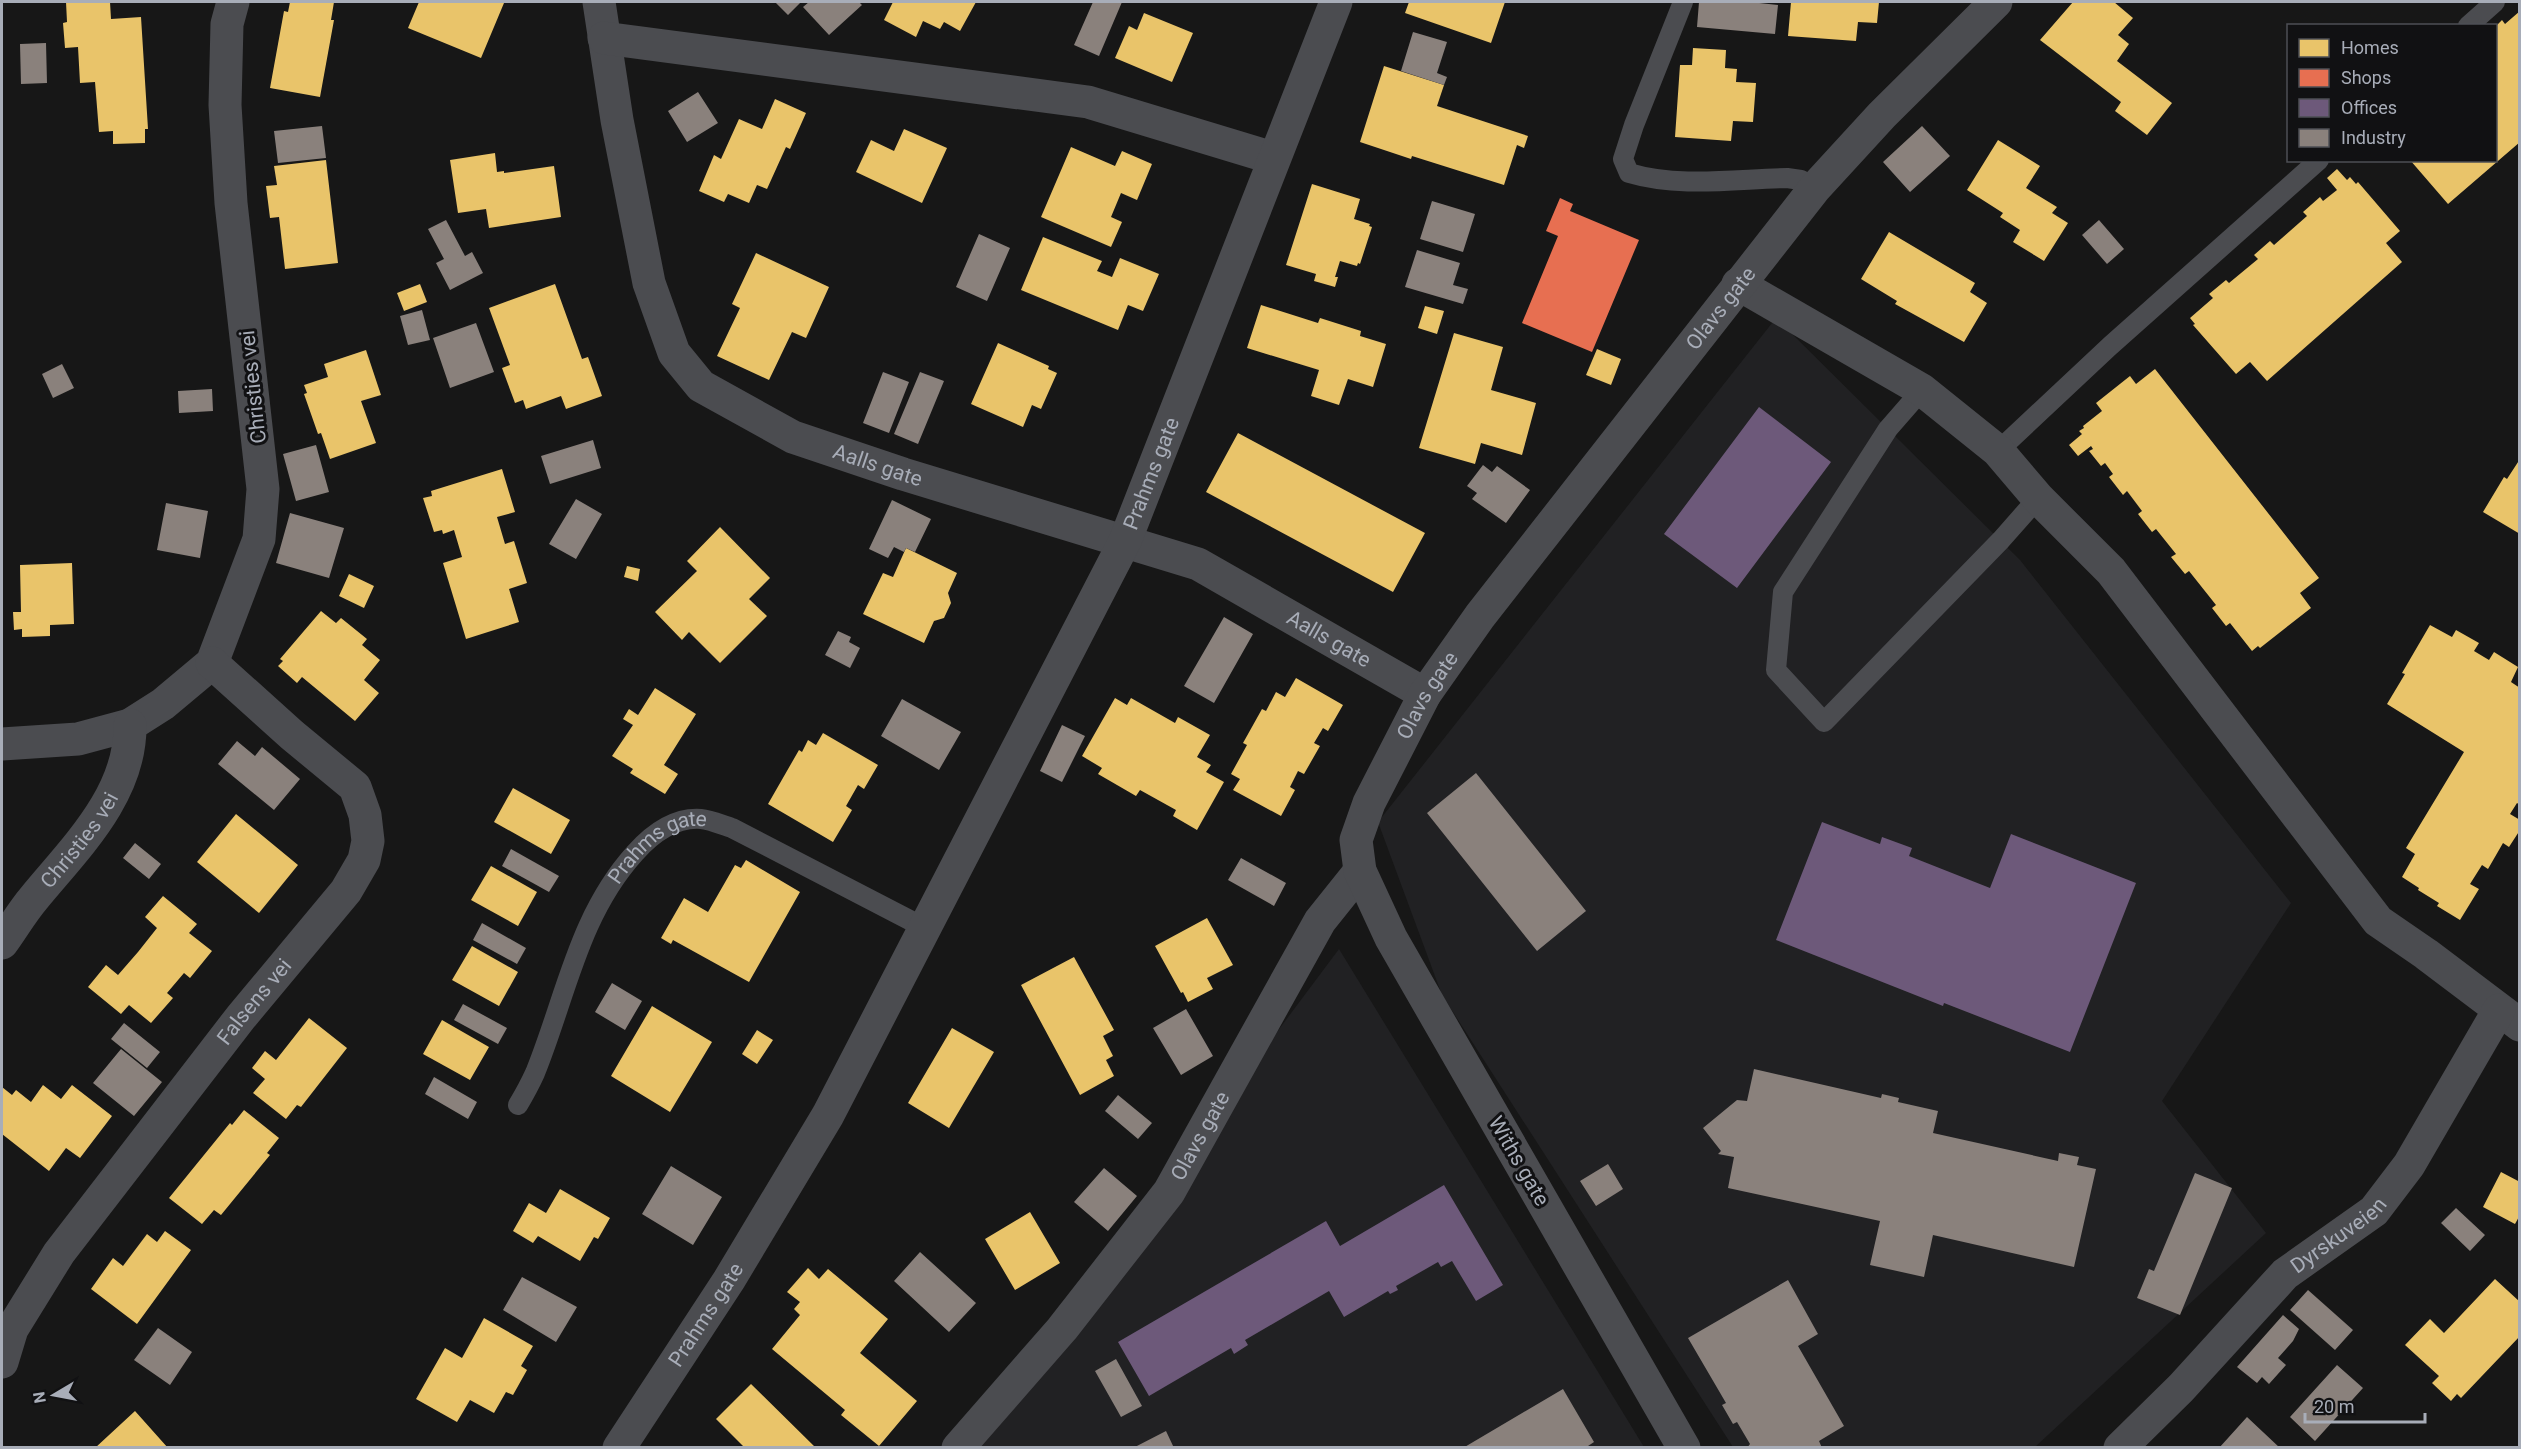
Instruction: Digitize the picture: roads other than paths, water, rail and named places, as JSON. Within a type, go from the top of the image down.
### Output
[{"type":"street","name":"Christies vei","points":[[2,744],[78,739],[130,725],[162,704],[212,663],[259,539],[262,489],[231,203],[225,116],[227,24],[233,2]]},
{"type":"street","name":"Aalls gate","points":[[599,2],[616,120],[649,284],[674,353],[701,386],[793,437],[903,474],[1198,564],[1425,694]]},
{"type":"street","name":"Prahms gate","points":[[619,1448],[729,1280],[828,1115],[1125,541],[1336,2]]},
{"type":"street","name":"Olavs gate","points":[[958,1448],[1062,1329],[1169,1192],[1320,921],[1360,871],[1356,840],[1369,802],[1425,694],[1487,607],[1815,188],[1882,115],[1996,2]]},
{"type":"street","points":[[604,39],[1088,102],[1273,158]]},
{"type":"street","points":[[1738,284],[1922,390],[1998,451],[2038,498],[2111,572],[2378,921],[2509,1017]]},
{"type":"street","name":"Falsens vei","points":[[2,1362],[12,1329],[59,1253],[241,1017],[346,891],[364,860],[368,841],[365,814],[355,787],[292,735],[212,663]]},
{"type":"street","name":"Christies vei","points":[[2,943],[32,901],[104,811],[121,776],[130,742],[130,725]]},
{"type":"street","name":"Withs gate","points":[[1360,871],[1391,938],[1684,1448]]},
{"type":"street","name":"Dyrskuveien","points":[[2120,1448],[2181,1388],[2285,1274],[2374,1211],[2409,1165],[2509,1017]]},
{"type":"lane","points":[[1683,2],[1634,125],[1623,159],[1629,173],[1680,181],[1787,178],[1800,180],[1815,188]]},
{"type":"lane","points":[[2470,24],[2494,2]]},
{"type":"lane","points":[[1998,451],[2110,346],[2317,162]]},
{"type":"lane","points":[[1922,390],[1888,429],[1783,592],[1776,670],[1824,722],[2001,540],[2038,498]]},
{"type":"lane","name":"Prahms gate","points":[[518,1105],[535,1073],[572,962],[597,904],[619,870],[649,837],[667,826],[685,820],[702,819],[732,828],[925,928]]}]
